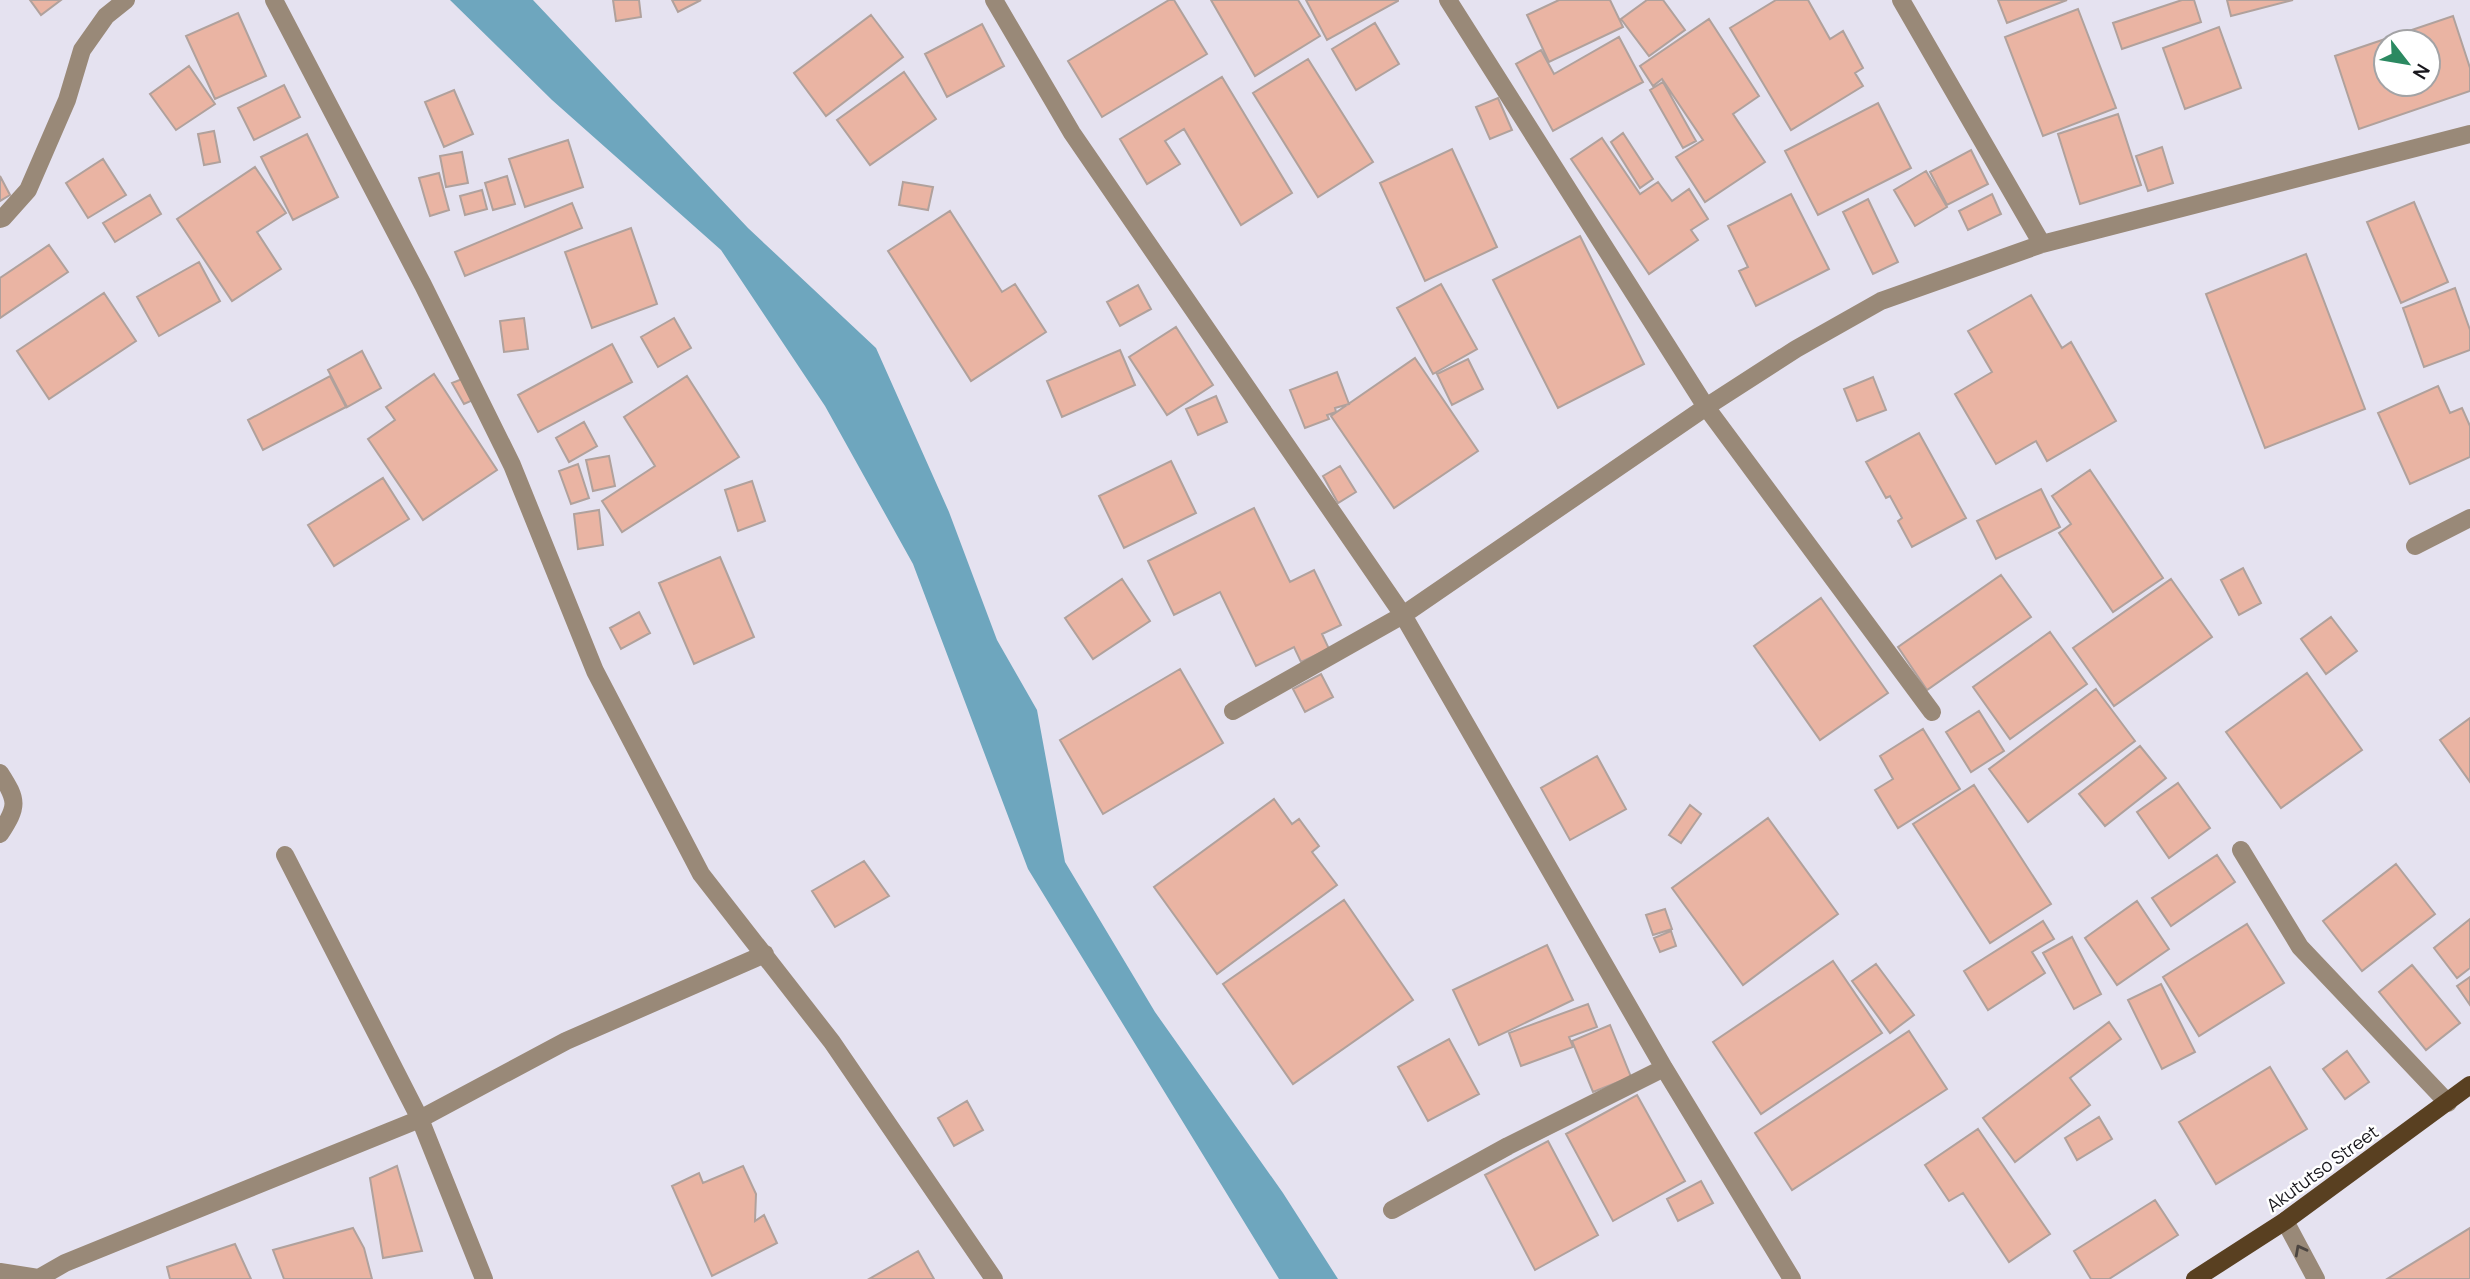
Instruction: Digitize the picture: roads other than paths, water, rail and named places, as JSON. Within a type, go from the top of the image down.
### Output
[{"type":"main road","name":"Akututso Street","points":[[2195,1279],[2285,1221],[2470,1086]]},
{"type":"street","points":[[0,219],[28,190],[67,100],[82,50],[106,16],[127,0]]},
{"type":"street","points":[[275,0],[423,285],[512,465],[595,671],[701,874],[832,1042],[994,1279]]},
{"type":"street","points":[[994,0],[1072,133],[1403,615],[1664,1068],[1792,1279]]},
{"type":"street","points":[[1448,0],[1706,407],[1932,712]]},
{"type":"street","points":[[1901,0],[2042,244]]},
{"type":"street","points":[[1233,711],[1403,615],[1706,407],[1796,349],[1881,301],[2042,244],[2470,134]]},
{"type":"street","points":[[2415,546],[2470,518]]},
{"type":"street","points":[[0,773],[13,793],[13,814],[0,834]]},
{"type":"street","points":[[2241,850],[2300,947],[2448,1103]]},
{"type":"street","points":[[285,855],[420,1119],[484,1279]]},
{"type":"street","points":[[0,1272],[38,1279],[65,1263],[420,1119],[566,1041],[765,954]]},
{"type":"street","points":[[1392,1210],[1508,1146],[1664,1068]]},
{"type":"street","points":[[2285,1221],[2316,1279]]},
{"type":"water","points":[[450,0],[533,0],[748,228],[876,348],[949,512],[997,640],[1037,710],[1065,862],[1155,1012],[1283,1193],[1338,1279],[1279,1279],[1028,869],[913,564],[825,406],[721,250],[552,100]]}]
